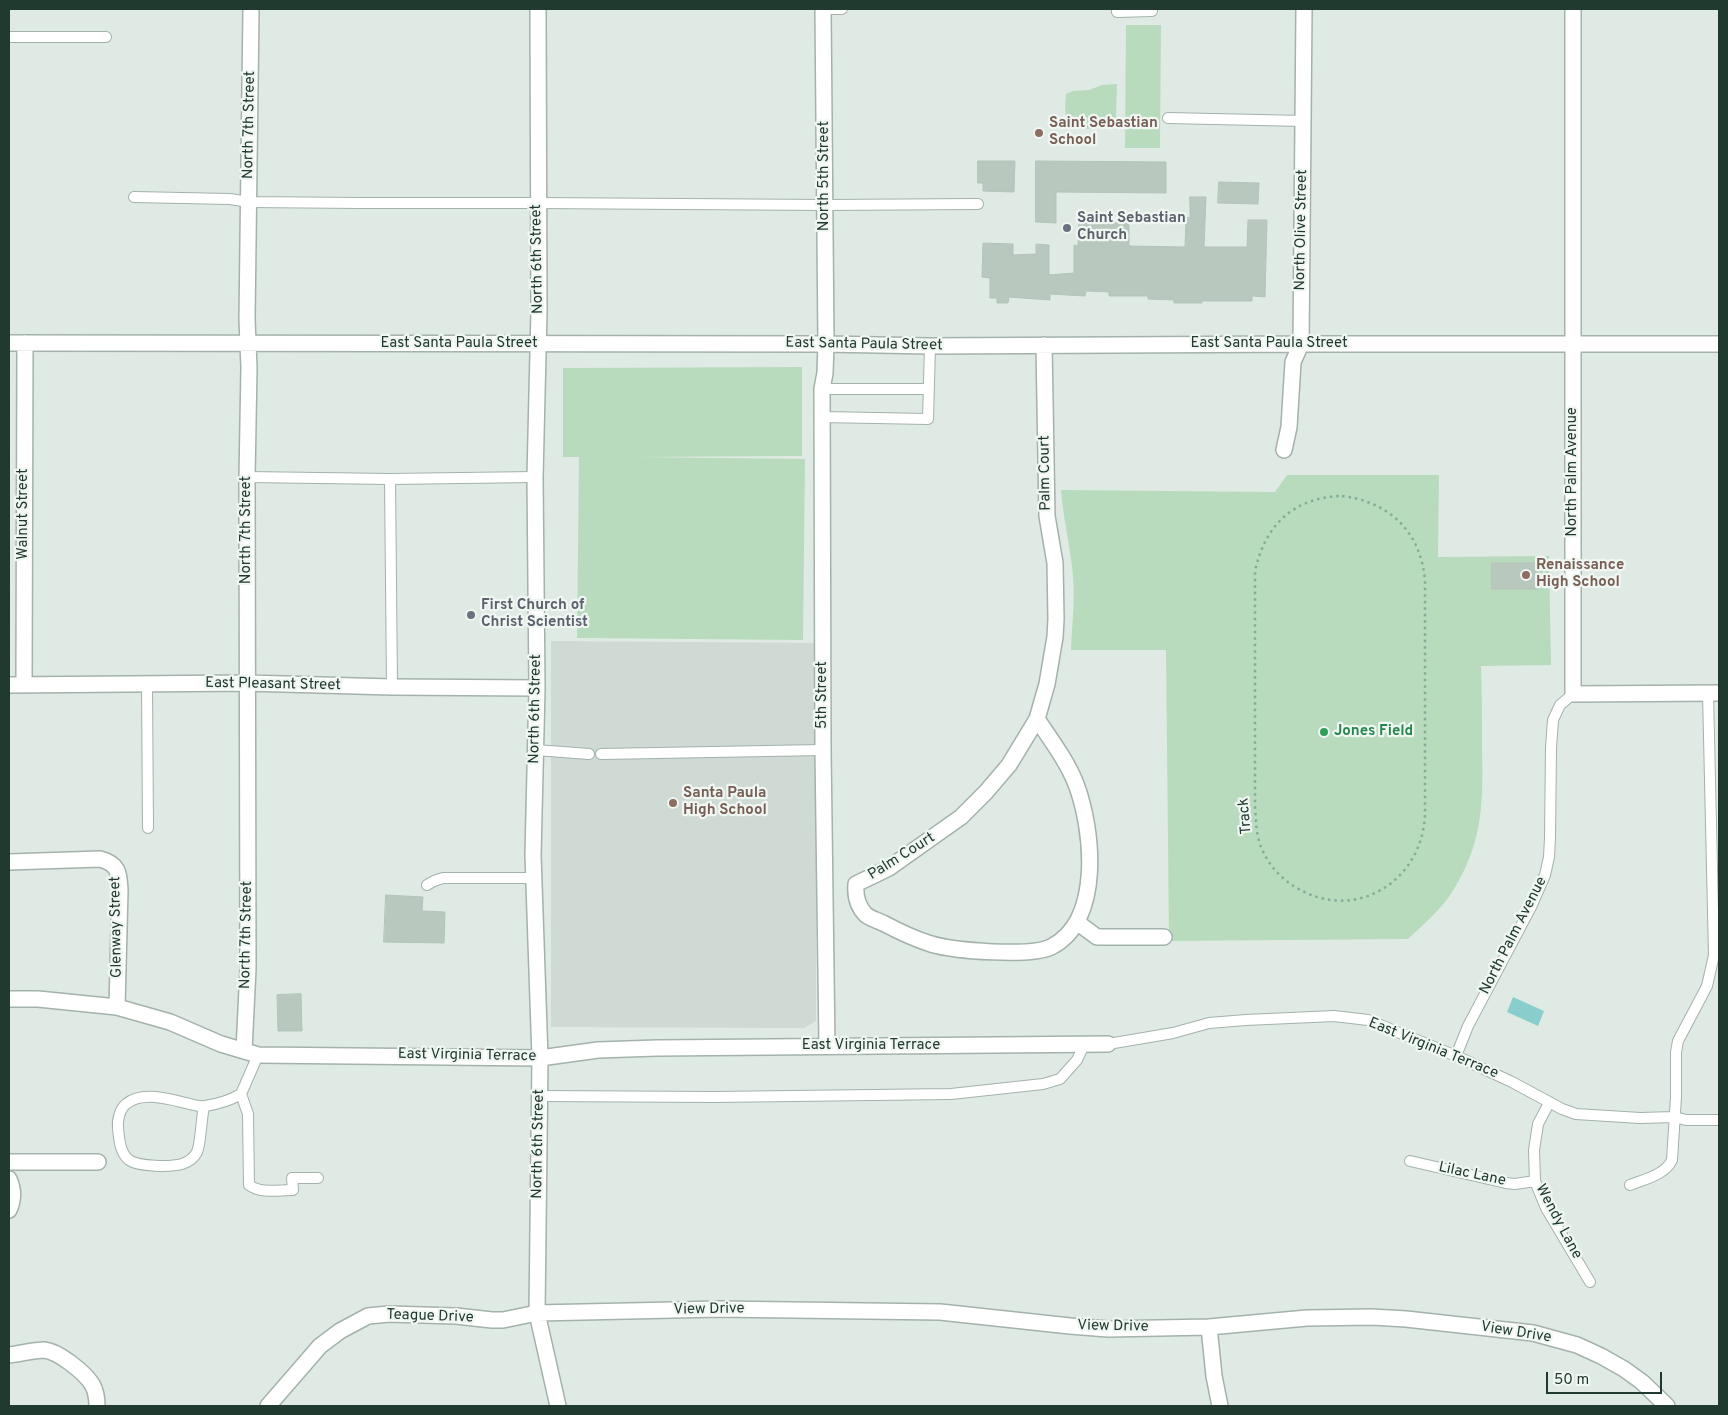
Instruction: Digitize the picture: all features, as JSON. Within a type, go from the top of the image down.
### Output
[{"type":"street","name":"North 7th Street","points":[[251,9],[247,319],[248,968],[251,1053]]},
{"type":"street","name":"North 6th Street","points":[[538,9],[538,344],[535,477],[537,688],[533,855],[540,1058],[537,1313],[558,1406]]},
{"type":"street","name":"North 5th Street","points":[[823,9],[826,344]]},
{"type":"street","name":"North Olive Street","points":[[1284,450],[1289,427],[1293,362],[1301,344],[1304,9]]},
{"type":"street","name":"North Palm Avenue","points":[[1573,9],[1573,694]]},
{"type":"street","name":"East Santa Paula Street","points":[[9,343],[826,344],[930,346],[1719,344]]},
{"type":"street","name":"Walnut Street","points":[[16,685],[25,343]]},
{"type":"street","name":"5th Street","points":[[826,344],[825,373],[822,388],[822,417],[823,750],[827,1046]]},
{"type":"street","name":"Palm Court","points":[[1038,719],[1076,784],[1088,834],[1088,877],[1083,910],[1078,923],[1066,937],[1051,946],[1034,951],[995,952],[932,944],[866,915],[855,898],[856,884],[889,868],[961,817],[1009,765],[1038,719],[1047,684],[1056,619],[1054,562],[1046,516],[1044,345]]},
{"type":"street","name":"East Pleasant Street","points":[[16,685],[247,683],[537,688]]},
{"type":"street","points":[[1573,694],[1714,693]]},
{"type":"street","name":"Glenway Street","points":[[9,862],[100,859],[108,861],[115,866],[119,874],[120,890],[117,1007]]},
{"type":"street","points":[[1078,923],[1097,937],[1164,937]]},
{"type":"street","name":"East Virginia Terrace","points":[[9,999],[38,998],[117,1007],[170,1022],[221,1044],[251,1053],[540,1058],[598,1050],[1108,1044]]},
{"type":"street","points":[[9,1162],[98,1162]]},
{"type":"street","points":[[9,1179],[13,1190],[13,1200],[9,1210]]},
{"type":"street","name":"View Drive","points":[[537,1313],[719,1309],[940,1312],[1108,1329],[1209,1327],[1308,1318],[1372,1317],[1406,1319],[1533,1333],[1577,1345],[1601,1356],[1642,1382],[1667,1406]]},
{"type":"street","name":"Teague Drive","points":[[268,1406],[320,1346],[340,1331],[368,1316],[389,1314],[456,1316],[502,1320],[537,1313]]},
{"type":"street","points":[[1209,1327],[1214,1376],[1220,1406]]},
{"type":"street","points":[[9,1355],[44,1350],[57,1355],[72,1365],[91,1383],[97,1398],[97,1406]]},
{"type":"lane","points":[[823,9],[842,9]]},
{"type":"lane","points":[[1117,9],[1117,12],[1152,11],[1152,9]]},
{"type":"lane","points":[[9,37],[106,37]]},
{"type":"lane","points":[[1168,118],[1304,121]]},
{"type":"lane","points":[[134,197],[230,199],[249,202],[978,204]]},
{"type":"lane","points":[[822,417],[928,419],[930,346]]},
{"type":"lane","points":[[822,388],[929,389]]},
{"type":"lane","points":[[247,477],[535,477]]},
{"type":"lane","points":[[390,478],[392,687]]},
{"type":"lane","points":[[147,684],[148,828]]},
{"type":"lane","points":[[1630,1185],[1661,1173],[1670,1164],[1673,1156],[1676,1052],[1678,1041],[1707,986],[1714,955],[1714,693]]},
{"type":"lane","name":"North Palm Avenue","points":[[1456,1056],[1468,1026],[1531,907],[1545,875],[1549,857],[1551,748],[1554,720],[1560,706],[1573,694]]},
{"type":"lane","points":[[536,750],[589,754]]},
{"type":"lane","points":[[600,754],[823,750]]},
{"type":"lane","points":[[427,885],[443,878],[534,878]]},
{"type":"lane","name":"East Virginia Terrace","points":[[1108,1044],[1173,1033],[1209,1023],[1334,1016],[1368,1020],[1456,1056],[1512,1082],[1549,1103],[1576,1114],[1719,1120]]},
{"type":"lane","points":[[539,1096],[714,1097],[951,1094],[1043,1084],[1060,1079],[1077,1060],[1084,1045]]},
{"type":"lane","points":[[251,1053],[241,1094],[248,1114],[249,1185],[254,1189],[260,1190],[293,1190],[292,1178],[318,1178]]},
{"type":"lane","points":[[204,1107],[196,1152],[191,1160],[182,1164],[140,1164],[129,1160],[123,1152],[118,1124],[125,1104],[133,1100],[144,1097],[162,1098],[204,1107],[229,1101],[241,1094]]},
{"type":"lane","name":"Wendy Lane","points":[[1549,1103],[1538,1124],[1534,1150],[1535,1181],[1546,1208],[1590,1282]]},
{"type":"lane","name":"Lilac Lane","points":[[1410,1161],[1506,1183],[1515,1184],[1535,1181]]},
{"type":"path","name":"Track","points":[[1342,496],[1355,498],[1382,508],[1404,526],[1419,551],[1425,581],[1426,815],[1421,842],[1414,858],[1402,874],[1378,892],[1351,900],[1319,898],[1290,884],[1280,876],[1265,855],[1256,826],[1255,570],[1258,553],[1266,537],[1277,523],[1300,506],[1327,497],[1342,496]]},
{"type":"shaded area","points":[[551,641],[816,643],[816,1021],[804,1028],[551,1027]]},
{"type":"green space","points":[[1126,25],[1161,25],[1160,148],[1125,148]]},
{"type":"green space","points":[[1117,84],[1116,118],[1101,118],[1095,129],[1067,128],[1066,94],[1073,91],[1089,90],[1102,85]]},
{"type":"green space","points":[[802,367],[802,456],[637,457],[805,459],[803,640],[577,638],[579,457],[563,457],[563,368]]},
{"type":"green space","name":"Jones Field","points":[[1287,475],[1439,475],[1438,557],[1549,556],[1551,665],[1481,666],[1482,784],[1480,819],[1476,836],[1464,871],[1450,896],[1433,916],[1408,939],[1169,941],[1166,650],[1071,650],[1074,598],[1073,577],[1061,490],[1275,492]]},
{"type":"water","points":[[1513,997],[1544,1011],[1538,1026],[1507,1012]]},
{"type":"building","points":[[978,161],[1015,161],[1014,192],[983,191],[983,183],[978,183]]},
{"type":"building","points":[[1036,161],[1166,162],[1166,193],[1056,192],[1056,223],[1036,222]]},
{"type":"building","points":[[1219,182],[1259,183],[1258,204],[1218,203]]},
{"type":"building","points":[[1190,197],[1206,197],[1204,247],[1247,247],[1248,220],[1267,220],[1265,297],[1252,296],[1252,301],[1174,303],[1174,300],[1148,299],[1148,296],[1109,296],[1109,292],[1086,291],[1085,296],[1050,294],[1050,300],[1009,297],[1008,303],[997,303],[997,298],[990,298],[990,278],[982,277],[983,243],[1013,244],[1013,255],[1036,254],[1036,244],[1049,245],[1049,275],[1074,273],[1074,245],[1078,246],[1079,223],[1129,223],[1129,246],[1185,247],[1186,217],[1190,218]]},
{"type":"building","points":[[1492,563],[1538,563],[1539,589],[1492,589]]},
{"type":"building","points":[[386,895],[423,897],[422,911],[445,912],[444,943],[384,942]]},
{"type":"building","points":[[301,994],[302,1031],[278,1031],[277,995]]},
{"type":"place","name":"Saint Sebastian School","points":[[1039,133]]},
{"type":"place","name":"Saint Sebastian Church","points":[[1067,228]]},
{"type":"place","name":"Renaissance High School","points":[[1526,575]]},
{"type":"place","name":"First Church of Christ Scientist","points":[[471,615]]},
{"type":"place","name":"Jones Field","points":[[1324,732]]},
{"type":"place","name":"Santa Paula High School","points":[[673,803]]}]
